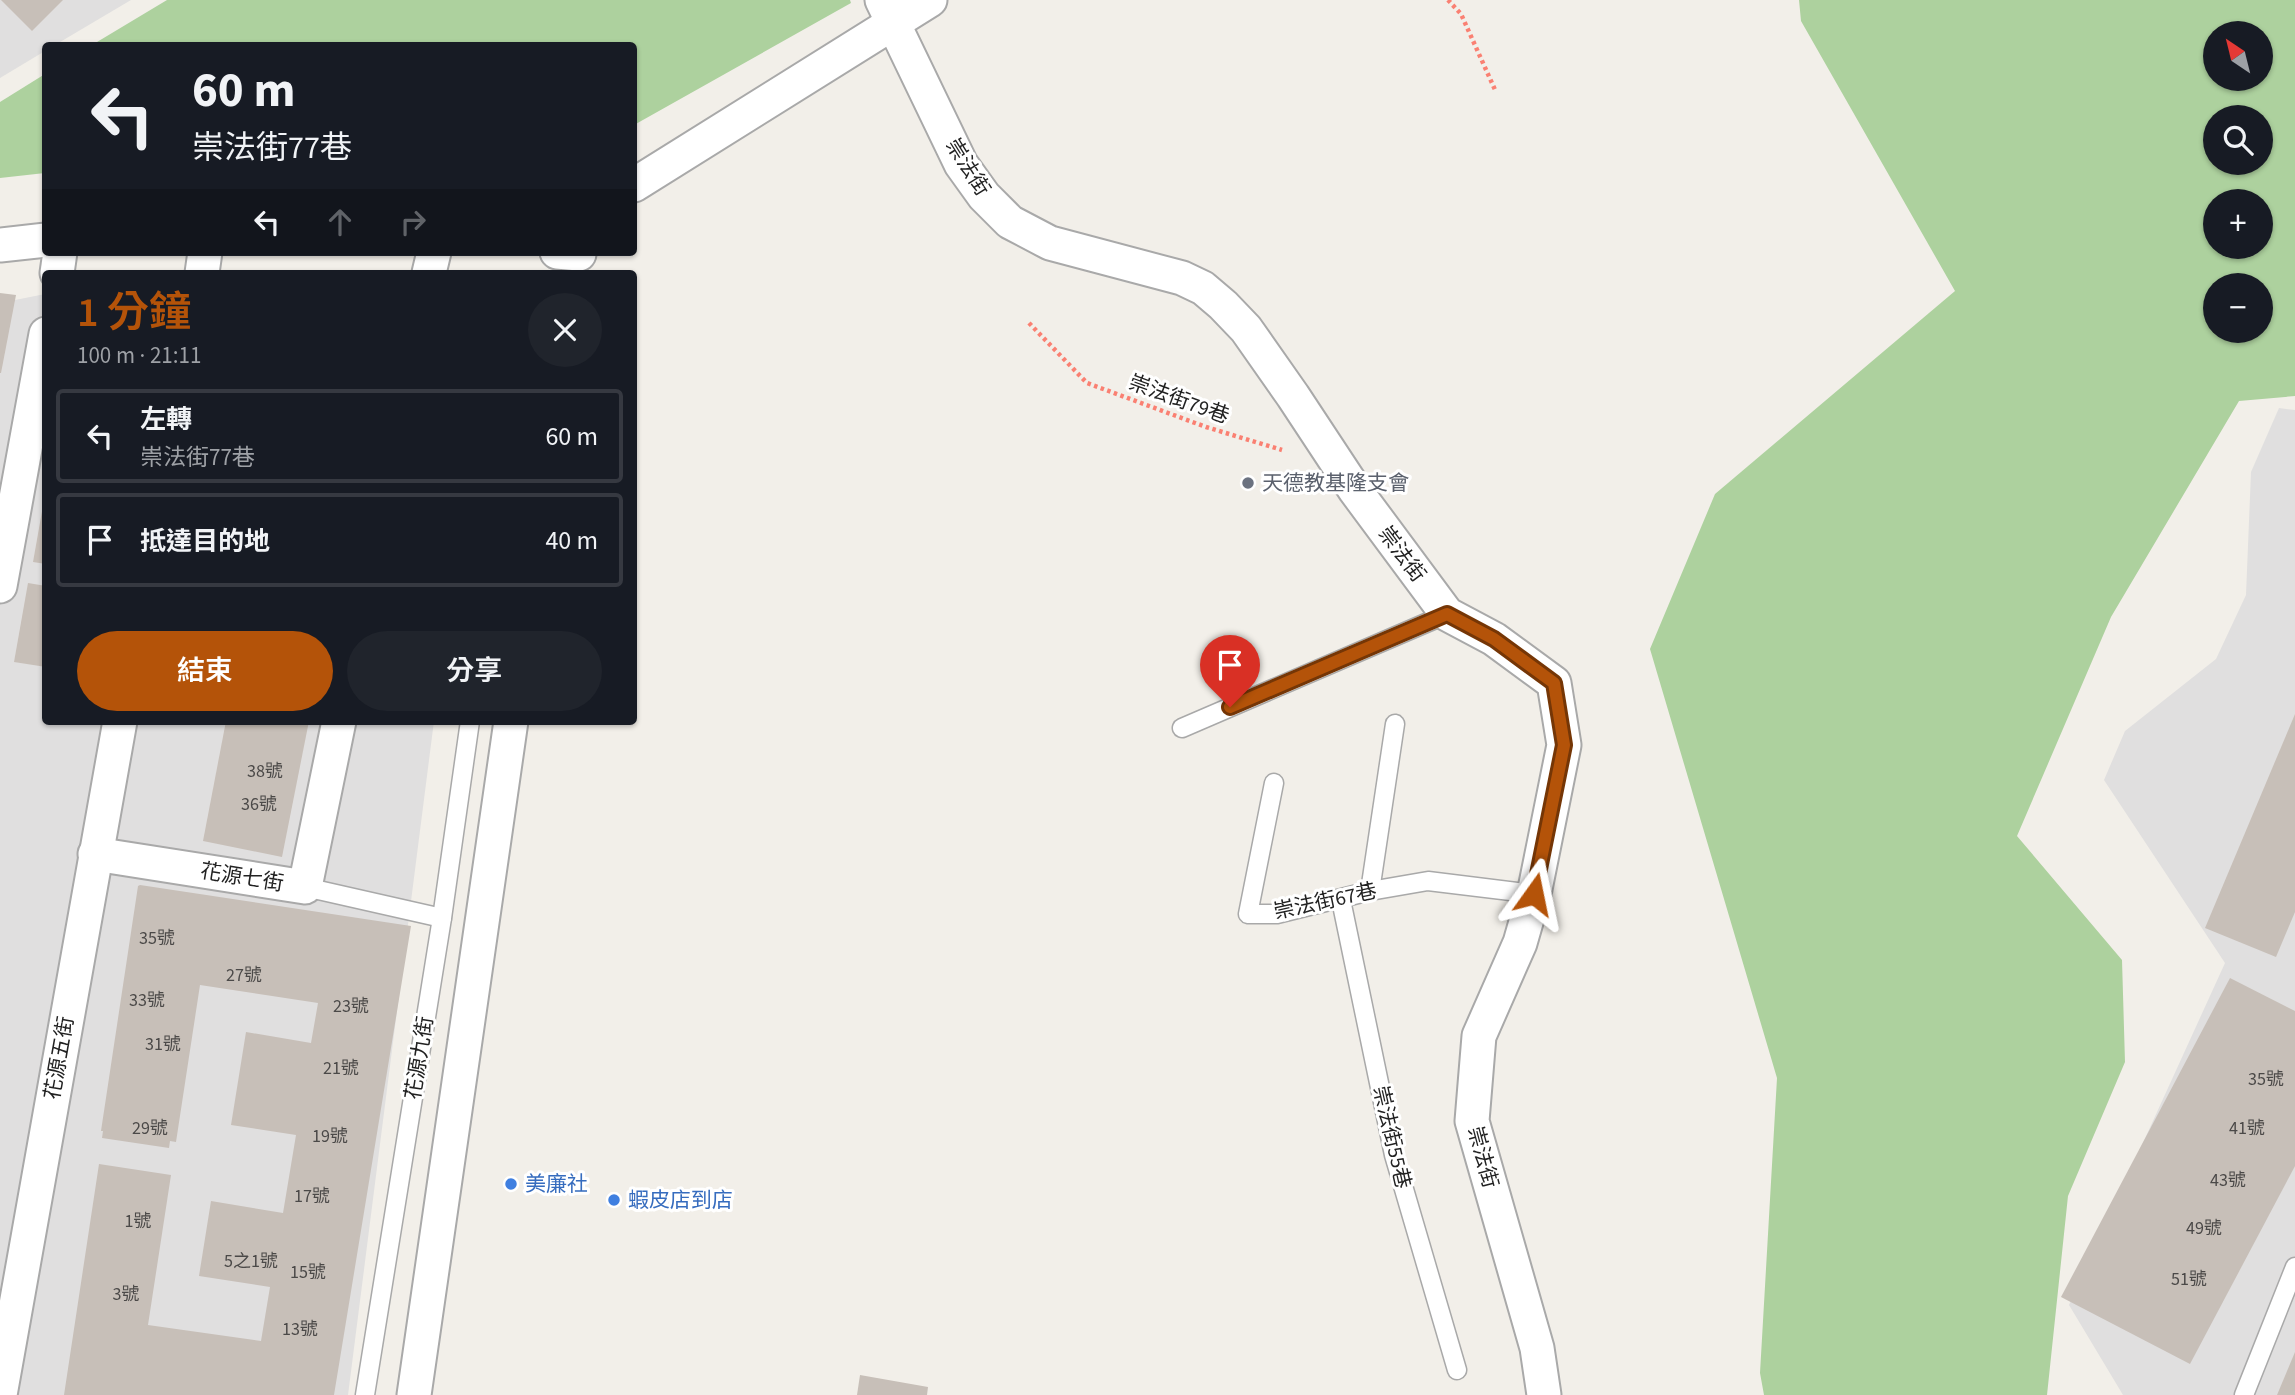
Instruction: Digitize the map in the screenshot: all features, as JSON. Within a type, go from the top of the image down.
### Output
[{"type":"street","points":[[637,183],[888,11],[930,0]]},
{"type":"street","name":"崇法街","points":[[888,11],[961,164],[984,196],[1010,222],[1050,243],[1182,278],[1203,289],[1223,305],[1246,329],[1339,468],[1447,614],[1494,639],[1554,683],[1564,745],[1534,894],[1520,943],[1479,1036],[1472,1121],[1537,1348],[1544,1395]]},
{"type":"street","points":[[0,245],[42,240]]},
{"type":"street","points":[[0,586],[42,356]]},
{"type":"street","name":"花源五街","points":[[0,1395],[119,725]]},
{"type":"street","name":"花源七街","points":[[95,854],[305,887],[337,725]]},
{"type":"street","name":"花源九街","points":[[414,1395],[511,725]]},
{"type":"lane","points":[[1182,728],[1447,614]]},
{"type":"lane","points":[[1370,891],[1395,724]]},
{"type":"lane","name":"花源九街","points":[[365,1395],[442,918],[469,725]]},
{"type":"lane","name":"崇法街67巷","points":[[1274,783],[1248,914],[1276,915],[1370,891],[1428,881],[1534,894]]},
{"type":"lane","points":[[305,887],[442,918]]},
{"type":"lane","name":"崇法街55巷","points":[[1341,900],[1394,1155],[1457,1370]]},
{"type":"lane","points":[[2244,1395],[2295,1267]]},
{"type":"path","points":[[1448,0],[1461,14],[1496,92]]},
{"type":"path","name":"崇法街79巷","points":[[1029,323],[1087,383],[1206,427],[1339,468]]},
{"type":"shaded area","points":[[0,0],[131,0],[60,42],[42,42],[42,53],[0,78]]},
{"type":"shaded area","points":[[42,295],[42,725],[433,725],[348,1395],[0,1395],[0,303]]},
{"type":"shaded area","points":[[2279,408],[2295,410],[2295,1395],[2123,1395],[2069,1305],[2225,963],[2104,780],[2125,731],[2216,659],[2246,595],[2251,472]]},
{"type":"green space","points":[[167,0],[850,0],[851,3],[637,123],[637,42],[97,42]]},
{"type":"green space","points":[[1799,0],[2295,0],[2295,396],[2239,401],[2111,617],[2017,836],[2122,960],[2125,1062],[2068,1196],[2047,1395],[1764,1395],[1760,1373],[1777,1078],[1650,649],[1715,494],[1955,291],[1801,21]]},
{"type":"green space","points":[[42,76],[42,173],[0,178],[0,102]]},
{"type":"building","points":[[1,0],[63,0],[32,31]]},
{"type":"building","points":[[0,293],[16,295],[1,373],[0,373]]},
{"type":"building","points":[[42,511],[42,563],[33,562]]},
{"type":"building","points":[[28,583],[42,585],[42,666],[14,662]]},
{"type":"building","points":[[2295,714],[2295,912],[2276,957],[2205,928]]},
{"type":"building","points":[[225,725],[308,725],[282,857],[203,841]]},
{"type":"building","points":[[140,885],[411,926],[334,1395],[64,1395],[99,1164],[171,1175],[148,1325],[261,1341],[270,1287],[199,1276],[211,1201],[283,1213],[296,1135],[231,1125],[246,1032],[311,1043],[318,1003],[200,985],[176,1142],[170,1141],[169,1148],[102,1138]]},
{"type":"building","points":[[2230,978],[2295,1011],[2295,1166],[2190,1364],[2061,1297]]},
{"type":"building","points":[[2295,1352],[2295,1395],[2277,1395]]},
{"type":"building","points":[[860,1375],[928,1387],[927,1395],[857,1395]]},
{"type":"place","name":"天德教基隆支會","points":[[1248,483]]},
{"type":"place","name":"美廉社","points":[[511,1184]]},
{"type":"place","name":"蝦皮店到店","points":[[614,1200]]},
{"type":"route","points":[[1230,707],[1447,614],[1494,639],[1554,683],[1564,745],[1534,894]]}]
